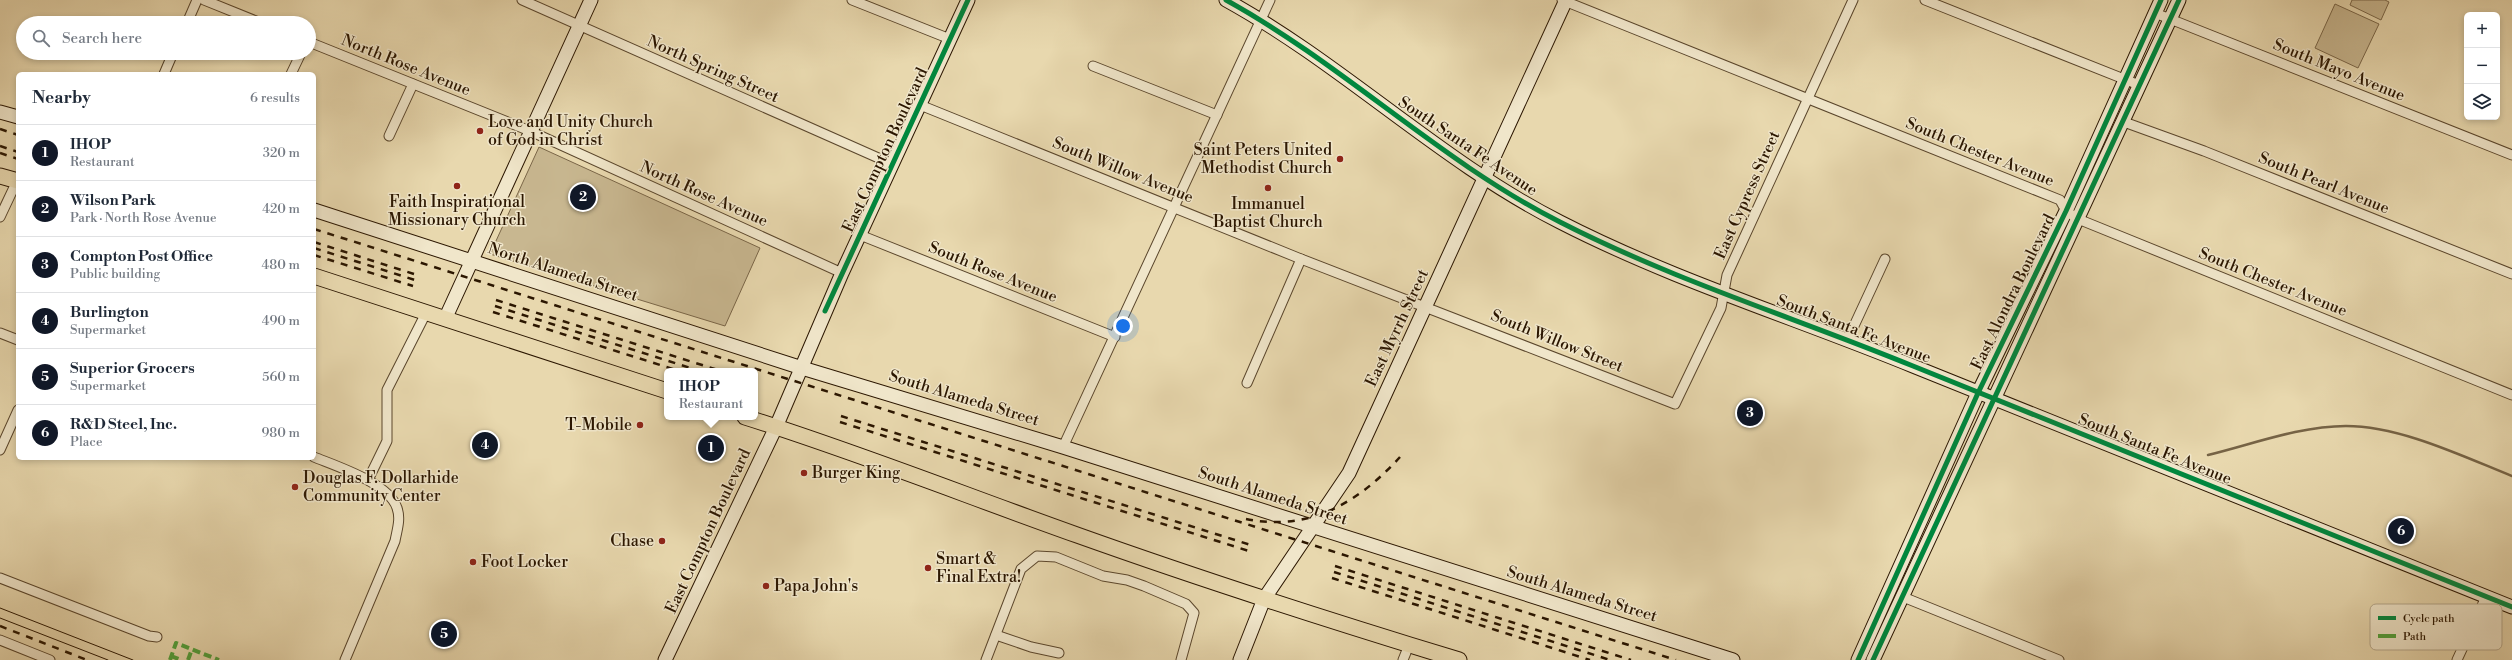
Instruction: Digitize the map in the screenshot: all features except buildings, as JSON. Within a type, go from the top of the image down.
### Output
[{"type":"main road","points":[[446,317],[592,0]]},
{"type":"main road","name":"East Compton Boulevard","points":[[666,660],[776,427],[842,273],[968,0]]},
{"type":"main road","name":"South Santa Fe Avenue","points":[[1226,0],[1261,19],[1316,56],[1485,178],[1558,222],[1606,244],[1724,292],[2512,607]]},
{"type":"main road","name":"East Myrrh Street","points":[[1240,660],[1264,599],[1313,528],[1348,473],[1427,306],[1564,0]]},
{"type":"main road","name":"East Alondra Boulevard","points":[[1858,660],[1978,393],[2066,211],[2162,0]]},
{"type":"main road","name":"East Alondra Boulevard","points":[[1873,660],[2124,122],[2139,85],[2179,0]]},
{"type":"main road","points":[[0,112],[16,116]]},
{"type":"main road","points":[[0,176],[16,181]]},
{"type":"main road","name":"North Alameda Street","points":[[316,211],[802,368]]},
{"type":"main road","points":[[316,277],[446,317],[664,390]]},
{"type":"main road","name":"South Alameda Street","points":[[802,368],[1063,447],[1313,528],[1733,660]]},
{"type":"main road","points":[[754,420],[1079,536],[1264,599],[1459,660]]},
{"type":"street","points":[[190,16],[197,0]]},
{"type":"street","points":[[204,0],[244,16]]},
{"type":"street","name":"North Spring Street","points":[[522,0],[892,164]]},
{"type":"street","points":[[852,0],[950,39]]},
{"type":"street","points":[[1063,447],[1270,0]]},
{"type":"street","name":"South Chester Avenue","points":[[1564,0],[2060,200],[2066,211],[2078,219],[2512,395]]},
{"type":"street","name":"East Cypress Street","points":[[1675,404],[1721,308],[1727,275],[1852,0]]},
{"type":"street","points":[[1926,0],[2139,85]]},
{"type":"street","name":"South Mayo Avenue","points":[[2156,13],[2512,154]]},
{"type":"street","name":"North Rose Avenue","points":[[316,45],[530,132],[842,273]]},
{"type":"street","points":[[165,72],[170,60]]},
{"type":"street","points":[[292,72],[298,60]]},
{"type":"street","points":[[1093,66],[1217,115]]},
{"type":"street","points":[[389,136],[413,84]]},
{"type":"street","name":"South Willow Avenue","points":[[920,105],[1301,259],[1427,306]]},
{"type":"street","name":"South Pearl Avenue","points":[[2124,122],[2211,154],[2512,274]]},
{"type":"street","points":[[0,217],[16,183]]},
{"type":"street","name":"South Rose Avenue","points":[[860,235],[1115,337]]},
{"type":"street","points":[[1246,383],[1301,259]]},
{"type":"street","points":[[1848,341],[1885,259]]},
{"type":"street","name":"South Willow Street","points":[[1427,306],[1675,404]]},
{"type":"street","points":[[368,480],[387,441],[387,390],[426,311]]},
{"type":"street","points":[[0,333],[16,339]]},
{"type":"street","points":[[0,450],[16,414]]},
{"type":"street","points":[[316,458],[368,480],[389,496],[397,507],[399,521],[395,541],[345,660]]},
{"type":"street","points":[[986,660],[1022,569],[1037,556],[1047,554],[1068,560],[1103,576],[1144,586],[1186,604],[1194,613],[1182,660]]},
{"type":"street","points":[[0,578],[148,636],[157,637]]},
{"type":"street","points":[[1903,597],[2059,660]]},
{"type":"street","points":[[2483,604],[2486,597]]},
{"type":"street","points":[[996,635],[1031,647],[1059,653]]},
{"type":"street","points":[[0,640],[50,660]]},
{"type":"street","points":[[1403,660],[1410,645]]},
{"type":"street","points":[[2457,660],[2462,650]]},
{"type":"shaded area","points":[[2352,0],[2385,0],[2389,2],[2381,20],[2350,5]]},
{"type":"shaded area","points":[[2335,4],[2379,24],[2358,68],[2315,48]]},
{"type":"shaded area","points":[[539,147],[760,248],[725,326],[490,254]]},
{"type":"waterway","points":[[2208,455],[2277,436],[2311,429],[2346,426],[2367,427],[2388,431],[2452,451],[2512,476]]},
{"type":"tram line","points":[[0,608],[133,660]]},
{"type":"tram line","points":[[0,618],[108,660]]},
{"type":"railway","points":[[0,129],[16,134]]},
{"type":"railway","points":[[0,146],[16,151]]},
{"type":"railway","points":[[0,153],[16,158]]},
{"type":"railway","points":[[316,230],[753,368]]},
{"type":"railway","points":[[316,243],[417,275]]},
{"type":"railway","points":[[316,249],[415,280]]},
{"type":"railway","points":[[316,256],[413,286]]},
{"type":"railway","points":[[496,300],[711,368]]},
{"type":"railway","points":[[495,306],[691,368]]},
{"type":"railway","points":[[493,312],[670,368]]},
{"type":"railway","points":[[758,370],[1676,660]]},
{"type":"railway","points":[[841,416],[1254,546]]},
{"type":"railway","points":[[840,422],[1252,552]]},
{"type":"railway","points":[[1246,519],[1269,522],[1291,521],[1312,517],[1332,510],[1368,488],[1400,457]]},
{"type":"railway","points":[[1335,566],[1631,660]]},
{"type":"railway","points":[[1334,572],[1610,660]]},
{"type":"railway","points":[[1332,578],[1590,660]]},
{"type":"railway","points":[[0,626],[87,660]]},
{"type":"marked path","points":[[170,660],[176,643],[219,660]]},
{"type":"marked path","points":[[188,660],[192,649]]},
{"type":"marked path","points":[[171,656],[181,660]]},
{"type":"cycle path","points":[[825,311],[968,0]]},
{"type":"cycle path","points":[[1226,0],[1311,54],[1474,171],[1516,198],[1603,243],[1690,280],[1869,348],[2512,607]]},
{"type":"cycle path","points":[[1858,660],[1978,393],[2066,211],[2161,0]]},
{"type":"cycle path","points":[[1873,660],[2179,0]]},
{"type":"place","name":"Love and Unity Church of God in Christ","points":[[480,131]]},
{"type":"place","name":"Saint Peters United Methodist Church","points":[[1340,159]]},
{"type":"place","name":"Faith Inspirational Missionary Church","points":[[457,186]]},
{"type":"place","name":"Immanuel Baptist Church","points":[[1268,188]]},
{"type":"place","name":"Wilson Park","points":[[583,197]]},
{"type":"place","name":"Compton Post Office","points":[[1750,413]]},
{"type":"place","name":"T-Mobile","points":[[640,425]]},
{"type":"place","name":"Burlington","points":[[485,445]]},
{"type":"place","name":"IHOP","points":[[711,448]]},
{"type":"place","name":"Burger King","points":[[804,473]]},
{"type":"place","name":"Douglas F. Dollarhide Community Center","points":[[295,487]]},
{"type":"place","name":"R&D Steel, Inc.","points":[[2401,531]]},
{"type":"place","name":"Chase","points":[[662,541]]},
{"type":"place","name":"Foot Locker","points":[[473,562]]},
{"type":"place","name":"Smart & Final Extra!","points":[[928,568]]},
{"type":"place","name":"Papa John's","points":[[766,586]]},
{"type":"place","name":"Superior Grocers","points":[[444,634]]}]
